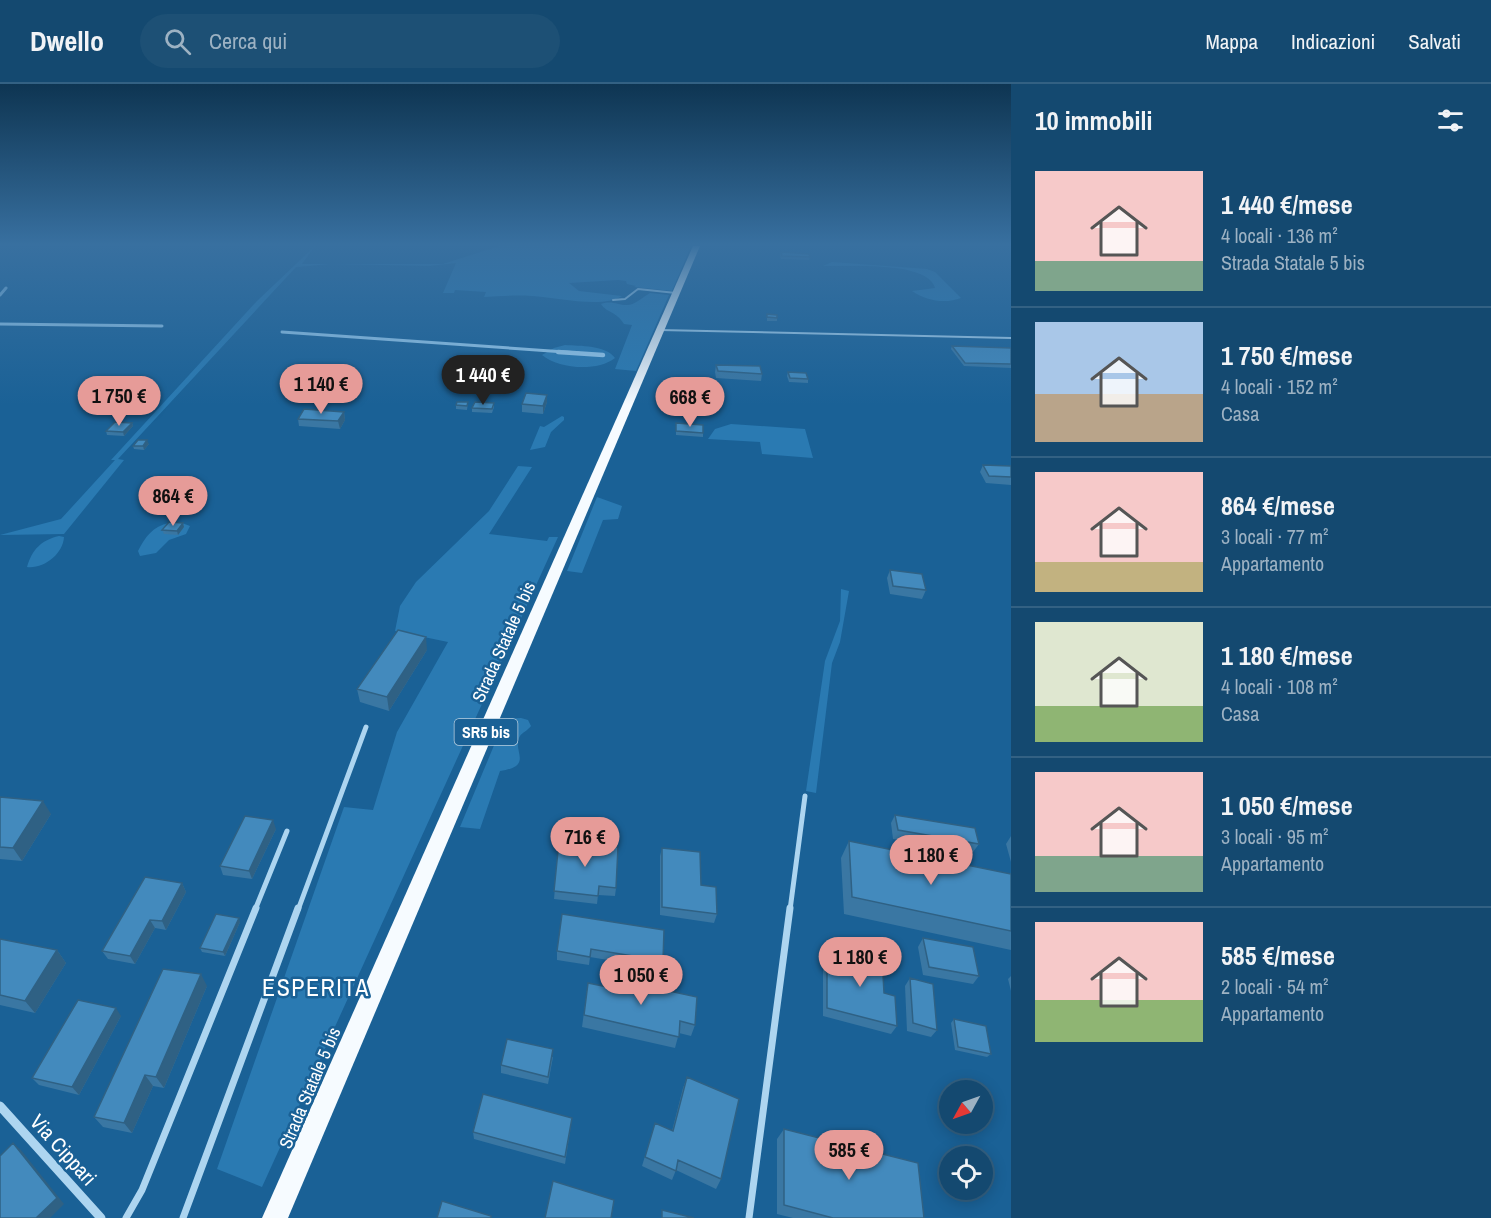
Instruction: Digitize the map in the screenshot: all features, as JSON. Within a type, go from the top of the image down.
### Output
[{"type":"main road","name":"Strada Statale 5 bis","points":[[275,1218],[673,299]]},
{"type":"street","name":"Via Cippari","points":[[0,1106],[101,1218]]},
{"type":"lane","points":[[613,300],[625,299]]},
{"type":"lane","points":[[660,330],[1011,338]]},
{"type":"lane","points":[[183,1218],[366,727]]},
{"type":"lane","points":[[749,1218],[806,796]]},
{"type":"lane","points":[[126,1218],[142,1190],[287,831]]},
{"type":"shaded area","points":[[266,299],[118,459],[124,460],[64,534],[0,535],[61,519],[115,460],[111,460],[257,301]]},
{"type":"shaded area","points":[[559,299],[616,299],[603,302]]},
{"type":"shaded area","points":[[641,299],[667,299],[636,371],[615,369],[632,325],[624,324],[618,316],[601,304],[608,302],[630,305]]},
{"type":"shaded area","points":[[930,299],[958,299],[943,301]]},
{"type":"shaded area","points":[[565,345],[599,348],[615,358],[598,365],[578,367],[549,360],[542,355]]},
{"type":"shaded area","points":[[562,416],[564,420],[551,432],[545,447],[530,450],[540,426],[544,427]]},
{"type":"shaded area","points":[[731,424],[805,429],[813,458],[762,454],[760,442],[708,439],[715,429]]},
{"type":"shaded area","points":[[518,466],[532,467],[489,534],[547,541],[549,537],[558,537],[262,1187],[217,1169],[344,807],[373,810],[397,732],[448,642],[395,631],[400,606],[416,582],[489,511]]},
{"type":"shaded area","points":[[597,497],[622,506],[618,519],[603,520],[582,573],[567,571]]},
{"type":"shaded area","points":[[169,523],[182,523],[190,526],[186,534],[169,540],[156,553],[140,556],[138,551],[154,529]]},
{"type":"shaded area","points":[[59,536],[64,537],[63,543],[51,559],[40,566],[27,567],[38,547],[47,540]]},
{"type":"shaded area","points":[[841,589],[849,591],[840,642],[832,663],[816,793],[806,791],[825,661],[840,621]]},
{"type":"shaded area","points":[[505,719],[528,720],[531,726],[518,741],[520,757],[517,765],[500,771],[480,829],[460,827]]},
{"type":"building","points":[[767,314],[777,315],[777,318],[767,317]]},
{"type":"building","points":[[952,346],[1011,348],[1011,364],[965,363]]},
{"type":"building","points":[[716,365],[760,366],[762,374],[718,371]]},
{"type":"building","points":[[788,372],[806,373],[808,379],[790,378]]},
{"type":"building","points":[[526,393],[547,395],[543,406],[522,404]]},
{"type":"building","points":[[457,402],[468,402],[467,406],[456,405]]},
{"type":"building","points":[[475,402],[494,403],[492,409],[472,408]]},
{"type":"building","points":[[304,409],[344,412],[338,421],[298,419]]},
{"type":"building","points":[[115,422],[132,423],[123,432],[106,431]]},
{"type":"building","points":[[676,423],[703,425],[703,433],[676,431]]},
{"type":"building","points":[[138,440],[147,440],[143,446],[133,446]]},
{"type":"building","points":[[983,465],[1011,466],[1011,477],[989,476]]},
{"type":"building","points":[[169,522],[183,523],[177,531],[162,530]]},
{"type":"building","points":[[890,570],[922,574],[926,590],[893,586]]},
{"type":"building","points":[[398,630],[426,637],[387,697],[357,689]]},
{"type":"building","points":[[0,797],[43,801],[13,848],[0,847]]},
{"type":"building","points":[[895,815],[975,828],[979,844],[898,830]]},
{"type":"building","points":[[245,816],[273,820],[249,871],[220,866]]},
{"type":"building","points":[[559,841],[618,847],[616,888],[599,886],[598,896],[554,891]]},
{"type":"building","points":[[849,841],[1011,874],[1011,931],[852,897]]},
{"type":"building","points":[[662,848],[700,852],[701,885],[716,887],[717,914],[662,907]]},
{"type":"building","points":[[145,877],[182,883],[162,921],[150,920],[130,956],[102,951]]},
{"type":"building","points":[[216,914],[239,918],[223,952],[200,948]]},
{"type":"building","points":[[562,914],[664,930],[663,961],[591,949],[590,957],[557,951]]},
{"type":"building","points":[[923,938],[973,947],[979,976],[929,967]]},
{"type":"building","points":[[0,939],[57,950],[25,1001],[0,995]]},
{"type":"building","points":[[858,949],[882,955],[884,993],[895,996],[897,1026],[827,1008],[827,954],[858,961]]},
{"type":"building","points":[[163,969],[201,974],[156,1077],[145,1075],[124,1123],[94,1117]]},
{"type":"building","points":[[609,978],[697,997],[695,1025],[680,1021],[679,1037],[584,1015],[588,983],[608,987]]},
{"type":"building","points":[[910,978],[933,984],[937,1030],[913,1023]]},
{"type":"building","points":[[78,1000],[116,1008],[72,1087],[32,1078]]},
{"type":"building","points":[[954,1019],[986,1026],[991,1054],[958,1047]]},
{"type":"building","points":[[507,1039],[553,1049],[548,1077],[501,1065]]},
{"type":"building","points":[[687,1077],[739,1099],[721,1179],[678,1160],[676,1171],[645,1157],[655,1123],[673,1131]]},
{"type":"building","points":[[483,1094],[572,1118],[565,1157],[473,1132]]},
{"type":"building","points":[[784,1129],[918,1163],[924,1218],[833,1218],[784,1205]]},
{"type":"building","points":[[13,1143],[57,1198],[36,1218],[0,1218],[0,1156]]},
{"type":"building","points":[[553,1181],[614,1200],[611,1218],[545,1218]]},
{"type":"building","points":[[442,1201],[491,1216],[491,1218],[437,1218]]},
{"type":"building","points":[[662,1210],[694,1218],[662,1218]]},
{"type":"waterway","points":[[0,324],[162,326]]},
{"type":"waterway","points":[[282,332],[579,353]]},
{"type":"waterway","points":[[558,352],[603,355]]},
{"type":"district","name":"ESPERITA","points":[[316,988]]}]
